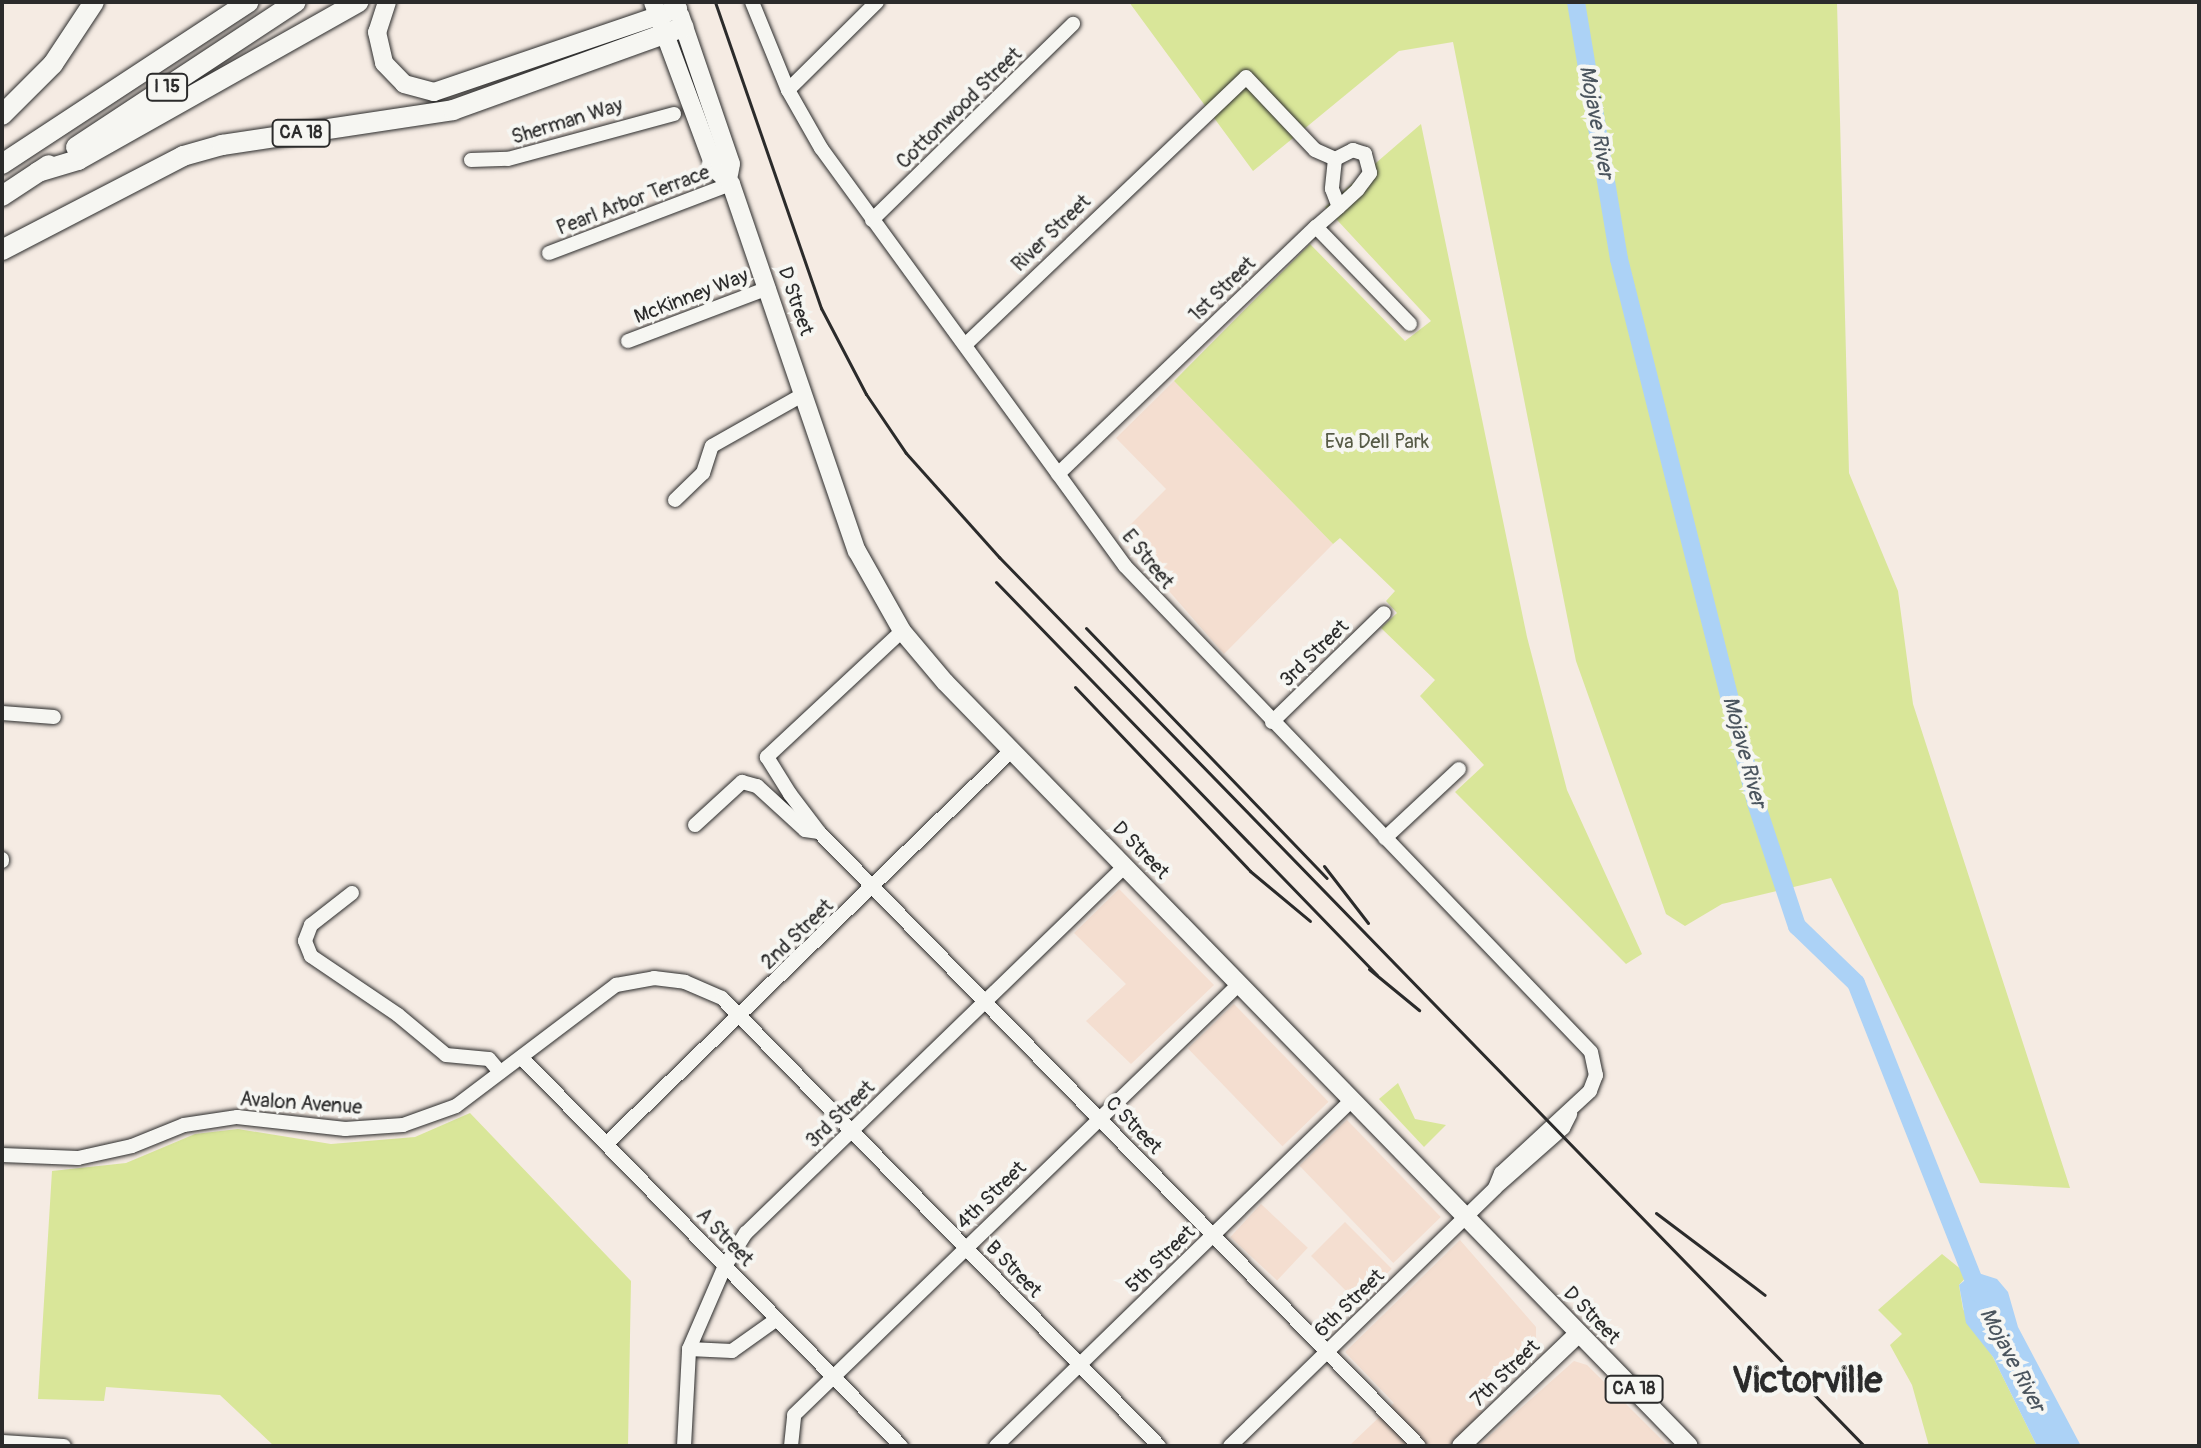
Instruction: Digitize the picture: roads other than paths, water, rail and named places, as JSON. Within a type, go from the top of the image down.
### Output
[{"type":"highway","points":[[2,115],[53,64],[94,2]]},
{"type":"highway","name":"I 15","points":[[2,164],[249,2]]},
{"type":"highway","name":"I 15","points":[[2,196],[296,2]]},
{"type":"highway","points":[[38,172],[78,160],[358,2]]},
{"type":"highway","name":"CA 18","points":[[2,250],[183,156],[222,145],[427,117],[669,15]]},
{"type":"main road","points":[[387,2],[377,32],[384,63],[404,84],[434,92],[669,15]]},
{"type":"main road","name":"D Street","points":[[669,15],[715,169],[729,182],[857,551],[902,631],[1012,750],[1689,1446]]},
{"type":"main road","name":"7th Street","points":[[1461,1446],[1579,1333]]},
{"type":"street","name":"E Street","points":[[752,2],[788,90],[872,220],[1141,585],[1583,1042],[1596,1075]]},
{"type":"street","points":[[788,90],[877,2]]},
{"type":"street","name":"Cottonwood Street","points":[[872,220],[1073,24]]},
{"type":"street","name":"River Street","points":[[965,345],[1246,77],[1315,150],[1335,159]]},
{"type":"street","name":"Sherman Way","points":[[471,160],[508,159],[674,114]]},
{"type":"street","name":"1st Street","points":[[1058,474],[1339,207],[1370,173],[1370,162],[1353,150],[1335,159]]},
{"type":"street","points":[[1335,159],[1332,189],[1339,207]]},
{"type":"street","name":"Pearl Arbor Terrace","points":[[549,253],[729,182]]},
{"type":"street","points":[[1316,227],[1410,324]]},
{"type":"street","name":"McKinney Way","points":[[628,341],[768,288]]},
{"type":"street","points":[[675,500],[703,473],[712,446],[804,394]]},
{"type":"street","name":"3rd Street","points":[[1272,722],[1384,613]]},
{"type":"street","points":[[819,832],[767,757],[902,631]]},
{"type":"street","points":[[2,713],[54,717]]},
{"type":"street","name":"2nd Street","points":[[606,1144],[874,888],[1012,750]]},
{"type":"street","points":[[1385,838],[1459,769]]},
{"type":"street","points":[[695,825],[742,782],[757,786],[805,830],[819,832]]},
{"type":"street","name":"C Street","points":[[819,832],[1419,1446]]},
{"type":"street","name":"3rd Street","points":[[684,1446],[689,1349],[725,1266],[746,1233],[1125,866]]},
{"type":"street","points":[[352,893],[311,925],[305,941],[311,956],[398,1015],[446,1055],[489,1059],[500,1072]]},
{"type":"street","name":"Avalon Avenue","points":[[2,1155],[78,1158],[132,1146],[184,1125],[237,1117],[345,1129],[403,1125],[456,1106],[580,1009],[628,983],[654,978],[685,982],[722,998],[740,1017]]},
{"type":"street","name":"4th Street","points":[[791,1446],[794,1415],[1098,1117],[1239,984]]},
{"type":"street","name":"B Street","points":[[740,1017],[1159,1446]]},
{"type":"street","name":"A Street","points":[[521,1057],[901,1446]]},
{"type":"street","name":"6th Street","points":[[1230,1446],[1495,1188],[1563,1128],[1570,1114],[1590,1091],[1596,1075]]},
{"type":"street","name":"5th Street","points":[[996,1446],[1352,1100]]},
{"type":"street","points":[[689,1349],[732,1351],[777,1319]]},
{"type":"street","points":[[2,1442],[64,1446]]},
{"type":"water","points":[[1975,1272],[1997,1279],[2008,1292],[2018,1327],[2081,1446],[2037,1446],[1993,1357],[1966,1323],[1959,1285]]},
{"type":"waterway","name":"Mojave River","points":[[1576,2],[1619,259],[1756,803],[1797,926],[1856,983],[1979,1294]]},
{"type":"railway","points":[[715,2],[821,308],[866,394],[906,453],[999,557],[1864,1446]]},
{"type":"railway","points":[[996,582],[1377,975]]},
{"type":"railway","points":[[1086,628],[1327,878]]},
{"type":"railway","points":[[1075,687],[1250,871],[1310,921]]},
{"type":"railway","points":[[1324,866],[1368,923]]},
{"type":"railway","points":[[1369,969],[1419,1010]]},
{"type":"railway","points":[[1656,1213],[1765,1295]]},
{"type":"district","name":"Victorville","points":[[1807,1381]]},
{"type":"park label","name":"Eva Dell Park","points":[[1377,441]]}]
